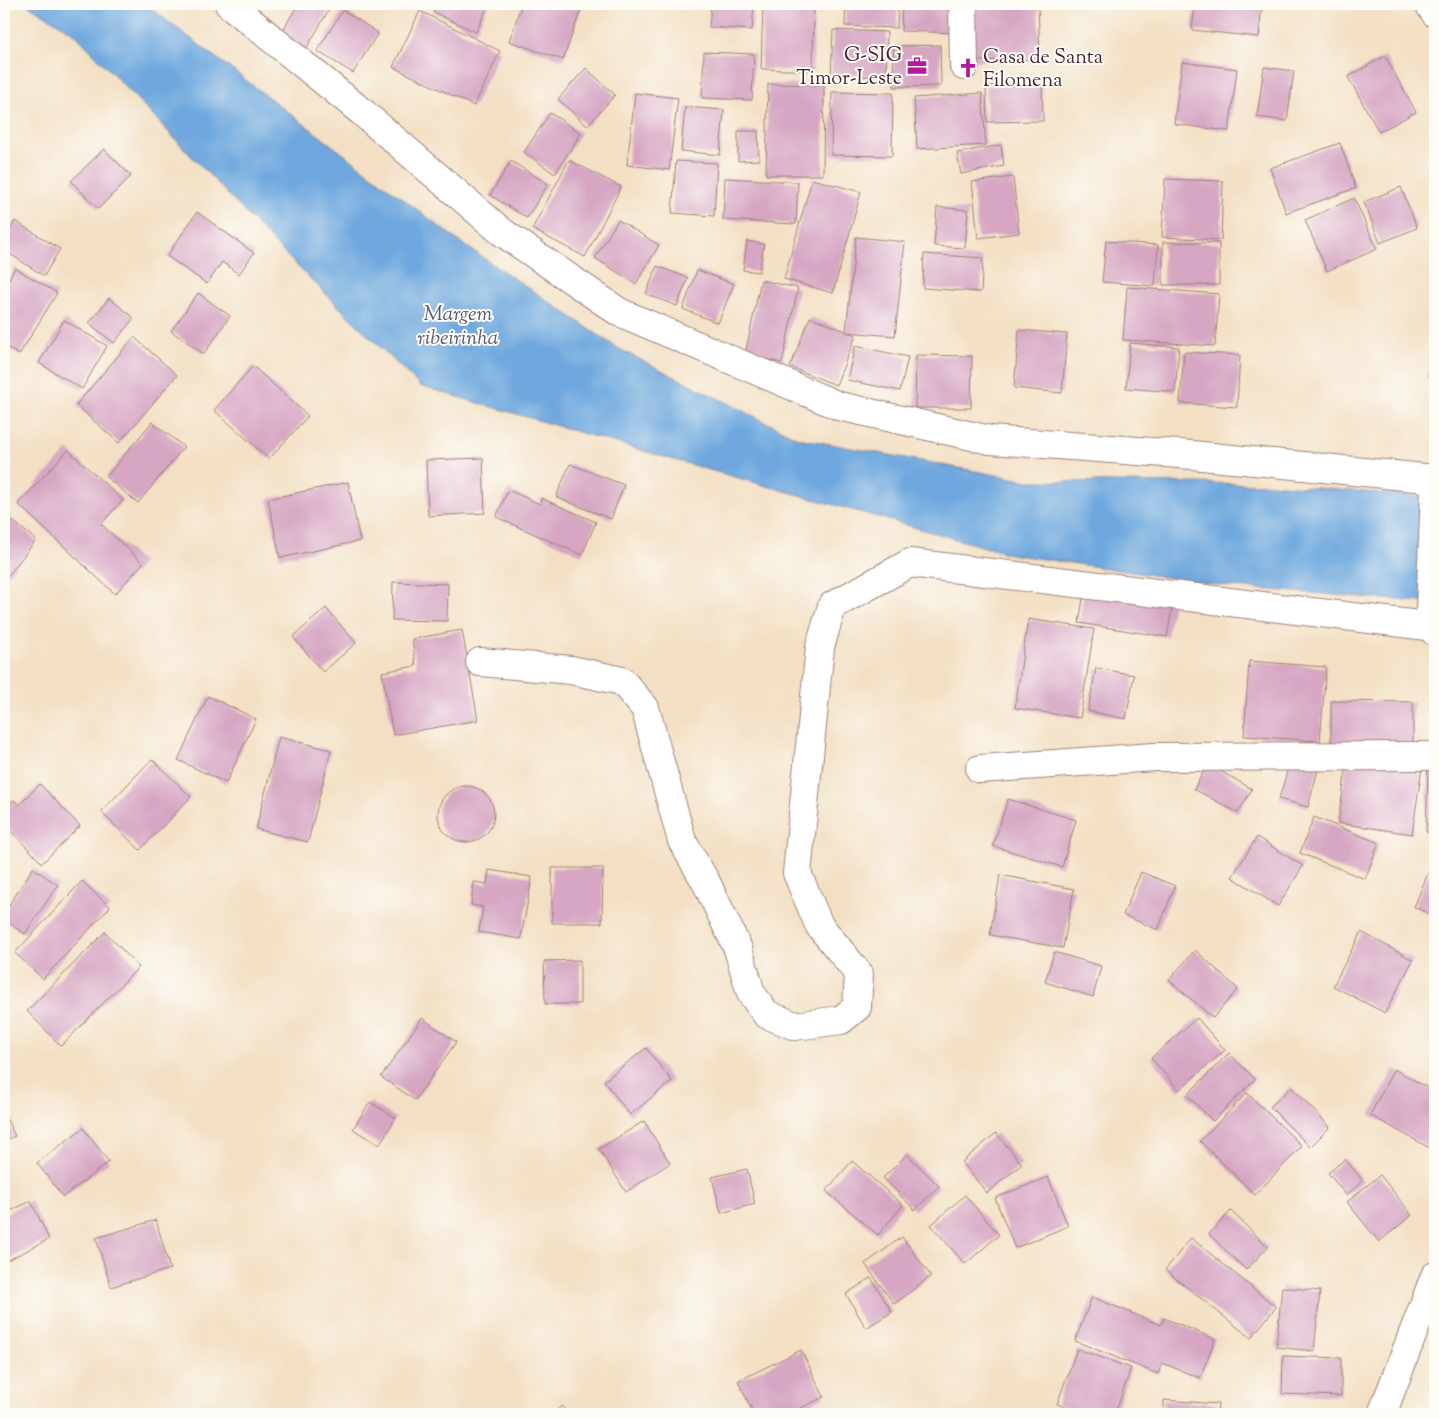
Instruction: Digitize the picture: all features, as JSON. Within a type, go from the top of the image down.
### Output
[{"type":"street","points":[[228,4],[362,112],[502,232],[619,312],[840,406],[990,440],[1192,455],[1435,479]]},
{"type":"street","points":[[964,4],[964,66]]},
{"type":"street","points":[[1429,4],[1435,13]]},
{"type":"street","points":[[480,662],[571,670],[622,680],[645,708],[682,841],[706,882],[738,949],[751,993],[766,1014],[795,1026],[841,1020],[857,1007],[859,974],[819,925],[797,873],[820,648],[832,606],[910,563],[1433,624],[1435,489]]},
{"type":"street","points":[[980,769],[1154,757],[1435,756]]},
{"type":"street","points":[[1382,1414],[1435,1276]]},
{"type":"water","name":"Margem ribeirinha","points":[[27,4],[145,4],[460,242],[619,349],[798,438],[1028,481],[1271,484],[1435,498],[1435,603],[1233,587],[1010,554],[420,386],[282,251],[74,33]]},
{"type":"building","points":[[298,4],[332,4],[305,51],[279,37]]},
{"type":"building","points":[[437,4],[489,4],[476,32],[433,12]]},
{"type":"building","points":[[522,4],[583,4],[563,60],[509,41]]},
{"type":"building","points":[[711,4],[754,4],[752,30],[709,27]]},
{"type":"building","points":[[763,4],[814,4],[813,71],[761,69]]},
{"type":"building","points":[[846,4],[898,4],[897,28],[845,26]]},
{"type":"building","points":[[902,4],[959,4],[957,33],[901,31]]},
{"type":"building","points":[[972,4],[1038,4],[1040,59],[974,61]]},
{"type":"building","points":[[1195,4],[1262,4],[1259,37],[1192,30]]},
{"type":"building","points":[[343,10],[378,33],[353,73],[317,51]]},
{"type":"building","points":[[420,11],[500,51],[474,106],[393,67]]},
{"type":"building","points":[[833,30],[887,32],[886,77],[831,75]]},
{"type":"building","name":"G-SIG Timor-Leste","points":[[940,45],[941,86],[894,87],[893,46]]},
{"type":"building","points":[[704,52],[754,54],[752,100],[702,98]]},
{"type":"building","points":[[1385,56],[1416,112],[1379,132],[1348,77]]},
{"type":"building","points":[[1182,62],[1237,69],[1229,131],[1174,124]]},
{"type":"building","points":[[1264,67],[1294,71],[1287,121],[1257,117]]},
{"type":"building","points":[[586,68],[615,95],[587,126],[558,99]]},
{"type":"building","points":[[768,84],[824,85],[823,175],[766,175]]},
{"type":"building","points":[[1042,84],[1043,121],[987,122],[986,86]]},
{"type":"building","points":[[832,92],[893,93],[892,156],[831,155]]},
{"type":"building","points":[[635,93],[678,98],[669,170],[627,165]]},
{"type":"building","points":[[982,93],[986,145],[917,149],[914,98]]},
{"type":"building","points":[[685,107],[724,110],[720,155],[681,151]]},
{"type":"building","points":[[550,113],[581,133],[555,174],[524,152]]},
{"type":"building","points":[[738,131],[758,131],[759,160],[738,161]]},
{"type":"building","points":[[1340,143],[1356,188],[1286,213],[1270,168]]},
{"type":"building","points":[[1001,145],[1004,166],[961,174],[957,153]]},
{"type":"building","points":[[104,149],[131,176],[98,209],[71,181]]},
{"type":"building","points":[[569,160],[621,187],[585,257],[532,229]]},
{"type":"building","points":[[511,161],[548,184],[527,218],[490,195]]},
{"type":"building","points":[[676,161],[717,163],[714,216],[672,213]]},
{"type":"building","points":[[1013,177],[1019,233],[978,238],[972,182]]},
{"type":"building","points":[[725,178],[798,182],[796,224],[723,220]]},
{"type":"building","points":[[812,179],[861,192],[833,293],[784,279]]},
{"type":"building","points":[[1165,179],[1223,181],[1221,240],[1162,237]]},
{"type":"building","points":[[1401,187],[1417,228],[1380,243],[1364,202]]},
{"type":"building","points":[[1354,198],[1377,249],[1327,271],[1305,220]]},
{"type":"building","points":[[937,207],[968,210],[965,248],[934,246]]},
{"type":"building","points":[[197,212],[254,253],[239,274],[222,262],[207,284],[167,256]]},
{"type":"building","points":[[618,220],[659,245],[636,284],[595,258]]},
{"type":"building","points":[[15,221],[60,249],[44,276],[4,250],[4,239]]},
{"type":"building","points":[[856,237],[905,242],[895,336],[846,332],[856,335],[836,385],[790,367],[810,317],[846,331]]},
{"type":"building","points":[[747,241],[764,244],[759,272],[743,270]]},
{"type":"building","points":[[1106,241],[1158,245],[1155,286],[1102,282]]},
{"type":"building","points":[[1163,242],[1219,243],[1219,285],[1163,285]]},
{"type":"building","points":[[924,254],[983,258],[981,292],[923,288]]},
{"type":"building","points":[[657,266],[688,278],[677,306],[646,294]]},
{"type":"building","points":[[15,268],[57,293],[19,355],[4,345],[4,287]]},
{"type":"building","points":[[697,270],[734,284],[718,323],[683,309]]},
{"type":"building","points":[[761,280],[798,288],[782,363],[745,355]]},
{"type":"building","points":[[1127,287],[1219,294],[1215,346],[1123,340]]},
{"type":"building","points":[[198,293],[230,316],[204,354],[171,331]]},
{"type":"building","points":[[109,298],[134,318],[114,343],[89,323]]},
{"type":"building","points":[[64,320],[107,346],[82,389],[39,363]]},
{"type":"building","points":[[1019,330],[1067,334],[1062,393],[1014,388]]},
{"type":"building","points":[[134,337],[177,375],[119,443],[76,405]]},
{"type":"building","points":[[1130,343],[1179,347],[1175,392],[1126,388]]},
{"type":"building","points":[[855,346],[908,357],[900,391],[847,380]]},
{"type":"building","points":[[1435,349],[1435,377],[1428,376]]},
{"type":"building","points":[[1184,352],[1240,355],[1237,407],[1180,403]]},
{"type":"building","points":[[916,355],[972,356],[971,408],[915,408]]},
{"type":"building","points":[[253,366],[308,416],[269,459],[214,410]]},
{"type":"building","points":[[152,422],[184,447],[138,503],[106,477]]},
{"type":"building","points":[[68,450],[123,500],[101,524],[143,563],[115,594],[18,504]]},
{"type":"building","points":[[483,458],[485,513],[428,516],[426,460]]},
{"type":"building","points":[[570,464],[624,485],[611,519],[556,497]]},
{"type":"building","points":[[348,482],[360,541],[280,558],[268,499]]},
{"type":"building","points":[[508,490],[540,504],[541,498],[596,522],[582,555],[496,517]]},
{"type":"building","points":[[9,518],[36,540],[4,581],[4,525]]},
{"type":"building","points":[[393,582],[448,584],[447,621],[392,620]]},
{"type":"building","points":[[1085,587],[1173,602],[1167,637],[1079,623]]},
{"type":"building","points":[[326,608],[356,643],[323,672],[293,637]]},
{"type":"building","points":[[1028,619],[1094,629],[1080,718],[1015,708]]},
{"type":"building","points":[[462,630],[478,720],[393,735],[382,672],[416,666],[412,639]]},
{"type":"building","points":[[1249,661],[1326,667],[1320,741],[1244,736]]},
{"type":"building","points":[[1096,668],[1134,675],[1126,719],[1088,711]]},
{"type":"building","points":[[208,696],[256,719],[226,783],[178,760]]},
{"type":"building","points":[[1331,701],[1413,702],[1413,744],[1331,743]]},
{"type":"building","points":[[279,737],[331,750],[308,842],[256,829]]},
{"type":"building","points":[[1348,757],[1422,768],[1412,834],[1338,823]]},
{"type":"building","points":[[1291,758],[1319,766],[1308,807],[1279,799]]},
{"type":"building","points":[[152,759],[191,797],[140,850],[101,812]]},
{"type":"building","points":[[1208,764],[1252,789],[1238,813],[1194,789]]},
{"type":"building","points":[[1428,768],[1435,768],[1435,832],[1426,832]]},
{"type":"building","points":[[40,784],[80,826],[42,863],[4,824],[4,809],[14,800],[19,805]]},
{"type":"building","points":[[466,786],[477,788],[486,794],[492,803],[494,814],[492,825],[486,834],[477,840],[466,842],[455,840],[446,834],[440,825],[438,814],[440,803],[446,794],[455,788]]},
{"type":"building","points":[[1008,799],[1076,820],[1062,867],[993,846]]},
{"type":"building","points":[[1314,817],[1379,843],[1365,879],[1300,853]]},
{"type":"building","points":[[1257,837],[1303,866],[1278,906],[1232,877]]},
{"type":"building","points":[[33,868],[58,885],[25,934],[4,920],[4,913]]},
{"type":"building","points":[[552,868],[603,868],[602,923],[552,923]]},
{"type":"building","points":[[489,870],[532,877],[521,939],[479,932],[483,907],[471,905],[474,882],[487,884]]},
{"type":"building","points":[[1141,872],[1175,886],[1158,930],[1123,915]]},
{"type":"building","points":[[1428,873],[1435,876],[1435,916],[1414,907]]},
{"type":"building","points":[[1000,875],[1074,889],[1063,948],[990,935]]},
{"type":"building","points":[[82,881],[110,907],[43,979],[15,953]]},
{"type":"building","points":[[105,932],[139,967],[61,1046],[27,1011]]},
{"type":"building","points":[[1361,932],[1413,960],[1385,1013],[1333,986]]},
{"type":"building","points":[[1195,950],[1238,989],[1213,1018],[1169,980]]},
{"type":"building","points":[[1054,952],[1101,966],[1093,997],[1045,982]]},
{"type":"building","points":[[580,960],[580,1004],[545,1004],[544,961]]},
{"type":"building","points":[[422,1018],[456,1042],[415,1100],[381,1077]]},
{"type":"building","points":[[1197,1018],[1225,1050],[1179,1090],[1151,1058]]},
{"type":"building","points":[[646,1048],[672,1081],[630,1115],[604,1081]]},
{"type":"building","points":[[1229,1053],[1255,1079],[1213,1121],[1187,1095]]},
{"type":"building","points":[[1394,1069],[1435,1092],[1435,1151],[1370,1115]]},
{"type":"building","points":[[1291,1087],[1330,1127],[1310,1147],[1270,1107]]},
{"type":"building","points":[[1247,1093],[1302,1146],[1255,1195],[1200,1141]]},
{"type":"building","points":[[370,1102],[396,1118],[379,1145],[353,1129]]},
{"type":"building","points":[[4,1114],[15,1136],[4,1141]]},
{"type":"building","points":[[644,1121],[670,1163],[626,1192],[599,1149]]},
{"type":"building","points":[[83,1128],[109,1162],[63,1197],[37,1163]]},
{"type":"building","points":[[996,1133],[1022,1164],[987,1193],[962,1162]]},
{"type":"building","points":[[907,1154],[939,1186],[915,1210],[883,1178]]},
{"type":"building","points":[[1345,1159],[1363,1181],[1346,1195],[1328,1173]]},
{"type":"building","points":[[852,1161],[903,1205],[878,1235],[826,1191]]},
{"type":"building","points":[[747,1169],[755,1204],[721,1213],[712,1177]]},
{"type":"building","points":[[1380,1175],[1412,1215],[1379,1242],[1347,1202]]},
{"type":"building","points":[[1048,1177],[1068,1226],[1015,1248],[995,1198]]},
{"type":"building","points":[[965,1195],[999,1235],[965,1264],[931,1225]]},
{"type":"building","points":[[31,1201],[49,1239],[8,1260],[4,1251],[4,1214]]},
{"type":"building","points":[[1231,1211],[1268,1247],[1246,1270],[1209,1234]]},
{"type":"building","points":[[156,1220],[170,1269],[111,1287],[96,1238]]},
{"type":"building","points":[[902,1237],[931,1276],[894,1304],[865,1264]]},
{"type":"building","points":[[1191,1238],[1276,1307],[1251,1338],[1165,1270]]},
{"type":"building","points":[[871,1278],[892,1312],[866,1328],[846,1294]]},
{"type":"building","points":[[1282,1287],[1320,1291],[1314,1351],[1276,1347]]},
{"type":"building","points":[[1092,1297],[1161,1325],[1164,1318],[1215,1339],[1200,1378],[1162,1363],[1158,1374],[1075,1341]]},
{"type":"building","points":[[1077,1349],[1131,1368],[1115,1414],[1085,1414],[1057,1404]]},
{"type":"building","points":[[801,1350],[824,1397],[788,1414],[754,1414],[738,1381]]},
{"type":"building","points":[[1283,1356],[1341,1358],[1341,1396],[1282,1394]]},
{"type":"building","points":[[1164,1400],[1218,1404],[1217,1414],[1164,1414]]},
{"type":"building","points":[[561,1406],[570,1414],[554,1414]]},
{"type":"place","name":"G-SIG Timor-Leste","points":[[917,66]]},
{"type":"place","name":"Casa de Santa Filomena","points":[[968,68]]}]
